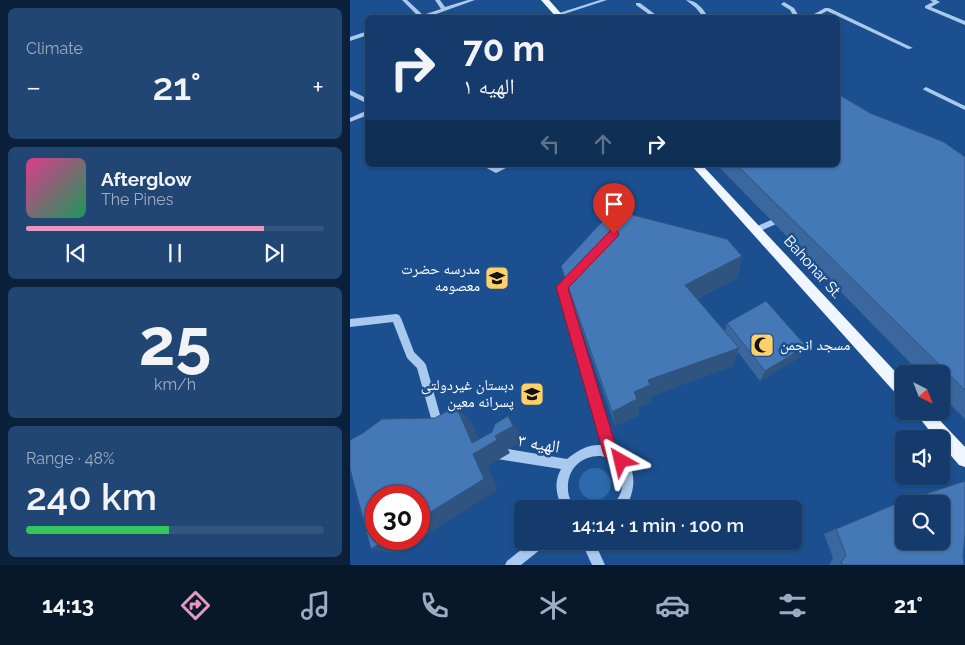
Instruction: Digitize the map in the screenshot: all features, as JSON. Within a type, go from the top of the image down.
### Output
[{"type":"main road","points":[[546,0],[559,15]]},
{"type":"main road","name":"Bahonar St.","points":[[698,167],[895,382]]},
{"type":"main road","points":[[929,420],[965,459]]},
{"type":"street","points":[[404,0],[417,15]]},
{"type":"street","points":[[437,0],[444,9]]},
{"type":"street","points":[[425,15],[473,0]]},
{"type":"street","points":[[563,15],[604,0]]},
{"type":"street","points":[[688,0],[698,7],[705,15]]},
{"type":"street","points":[[932,0],[937,2],[927,7],[965,23]]},
{"type":"street","points":[[638,4],[654,15]]},
{"type":"street","points":[[784,4],[796,15]]},
{"type":"street","points":[[815,15],[827,9],[840,15]]},
{"type":"street","points":[[840,15],[910,48]]},
{"type":"street","points":[[350,39],[365,35]]},
{"type":"street","points":[[926,89],[965,108]]},
{"type":"street","points":[[350,92],[365,100]]},
{"type":"street","points":[[350,120],[365,113]]},
{"type":"street","points":[[489,167],[496,171],[504,167]]},
{"type":"street","points":[[756,230],[786,211]]},
{"type":"street","points":[[582,267],[562,287],[610,452]]},
{"type":"street","points":[[350,323],[396,318],[410,355],[421,365],[440,435]]},
{"type":"street","points":[[563,500],[561,487],[568,465],[583,453],[601,449],[610,452],[621,461],[629,479],[624,500]]},
{"type":"street","name":"الهیه ۳","points":[[481,451],[568,465]]},
{"type":"street","points":[[511,565],[530,550]]},
{"type":"street","points":[[592,550],[599,565]]},
{"type":"shaded area","points":[[595,468],[601,469],[607,472],[610,478],[610,490],[607,496],[595,500],[583,496],[579,484],[583,472]]},
{"type":"building","points":[[840,95],[870,113],[944,142],[965,157],[965,390],[950,375],[950,365],[940,365],[739,167],[840,167]]},
{"type":"building","points":[[613,210],[727,239],[742,256],[685,285],[739,348],[648,380],[650,385],[634,392],[637,399],[612,412],[561,266]]},
{"type":"building","name":"مسجد انجمن","points":[[766,301],[806,346],[765,371],[727,323]]},
{"type":"building","points":[[456,406],[472,443],[492,432],[495,424],[508,416],[513,426],[495,436],[497,440],[473,454],[484,479],[430,512],[430,485],[365,485],[365,526],[350,469],[350,440],[382,419],[435,418]]},
{"type":"building","points":[[965,481],[964,565],[842,565],[841,563],[846,555],[836,529],[895,504],[895,550],[950,550],[950,495],[922,495]]},
{"type":"place","name":"مدرسه حضرت معصومه","points":[[497,278]]},
{"type":"place","name":"مسجد انجمن","points":[[762,345]]},
{"type":"place","name":"دبستان غیردولتی پسرانه معین","points":[[532,394]]},
{"type":"route","points":[[614,234],[562,287],[610,452],[621,461]]}]
